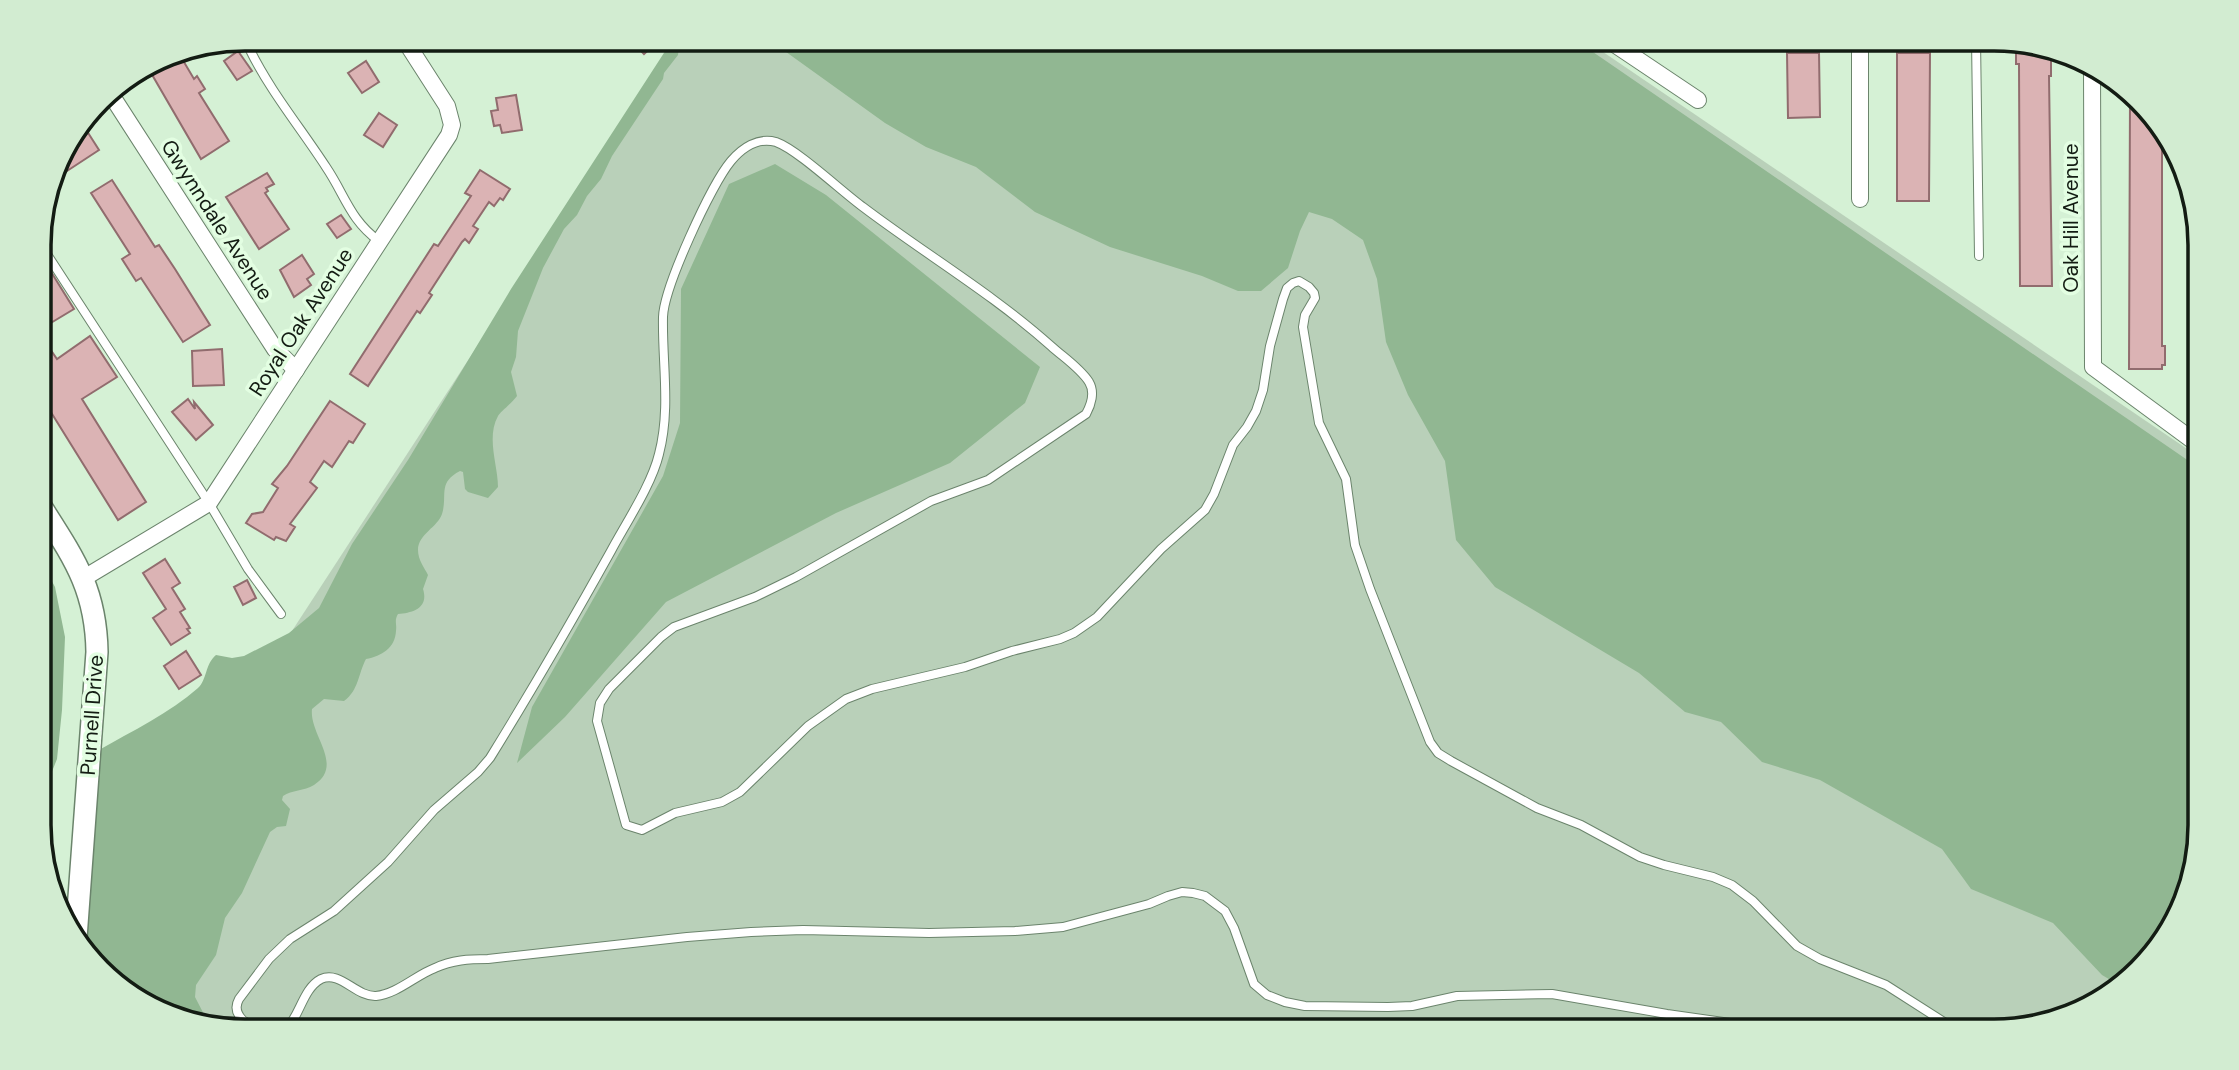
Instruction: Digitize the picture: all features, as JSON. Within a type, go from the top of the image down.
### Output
[{"type":"street","name":"Royal Oak Avenue","points":[[84,578],[209,503],[449,135],[452,125],[447,106],[412,51]]},
{"type":"street","points":[[1635,51],[1698,100]]},
{"type":"street","points":[[1860,51],[1860,199]]},
{"type":"street","name":"Oak Hill Avenue","points":[[2092,78],[2093,367],[2188,437]]},
{"type":"street","name":"Gwynndale Avenue","points":[[115,101],[275,349],[296,370]]},
{"type":"street","name":"Purnell Drive","points":[[51,523],[84,578],[97,629],[77,922]]},
{"type":"lane","points":[[251,51],[273,92],[328,170],[348,209],[362,227],[379,241]]},
{"type":"lane","points":[[1976,51],[1979,256]]},
{"type":"lane","points":[[243,1019],[236,1012],[235,1005],[276,953],[290,939],[334,911],[388,862],[434,810],[478,772],[510,726],[547,659],[570,625],[632,512],[659,456],[666,390],[663,318],[675,271],[730,162],[753,143],[766,140],[787,148],[864,208],[982,291],[1036,333],[1089,382],[1091,405],[1086,414],[988,480],[931,501],[796,577],[755,597],[674,627],[661,637],[609,689],[600,703],[597,721],[626,825],[642,831],[675,813],[722,802],[740,792],[808,726],[846,699],[872,689],[965,667],[1060,639],[1097,617],[1161,549],[1205,510],[1233,445],[1256,411],[1283,299],[1287,288],[1299,281],[1304,282],[1315,298],[1305,315],[1303,327],[1319,423],[1346,479],[1355,545],[1370,589],[1430,742],[1438,753],[1496,788],[1581,825],[1640,857],[1713,877],[1732,885],[1753,901],[1797,946],[1821,959],[1886,985],[1939,1019]]},
{"type":"lane","points":[[51,260],[209,503],[248,569],[281,614]]},
{"type":"lane","points":[[294,1019],[312,985],[323,978],[332,977],[353,990],[377,996],[392,991],[433,968],[457,960],[751,932],[803,930],[941,933],[1063,927],[1091,921],[1182,892],[1205,896],[1225,911],[1254,984],[1267,995],[1285,1002],[1305,1006],[1388,1007],[1412,1006],[1458,996],[1552,994],[1702,1019]]},
{"type":"green space","points":[[665,51],[678,51],[612,156],[601,179],[587,196],[577,215],[564,229],[543,268],[518,331],[516,357],[511,372],[517,396],[498,416],[493,433],[498,487],[488,498],[465,489],[463,472],[460,471],[448,480],[440,519],[419,544],[419,557],[428,575],[423,589],[422,605],[414,611],[398,614],[393,642],[382,653],[366,659],[349,697],[344,701],[324,699],[312,709],[312,719],[326,759],[323,777],[314,785],[283,796],[282,800],[290,809],[286,826],[277,827],[270,832],[242,893],[225,918],[216,955],[196,985],[195,997],[205,1015],[170,1005],[127,979],[107,963],[83,931],[99,750],[187,697],[201,685],[216,655],[232,658],[244,656],[289,633],[319,608],[352,544],[408,460],[511,289]]},
{"type":"green space","points":[[669,51],[1602,51],[2188,450],[2187,851],[2174,900],[2148,943],[2132,963],[2102,987],[2080,999],[2032,1016],[2007,1019],[232,1019],[194,1013],[169,1004],[290,634]]},
{"type":"green space","points":[[785,51],[1591,51],[2188,460],[2187,851],[2174,900],[2162,922],[2132,963],[2111,980],[2102,975],[2053,923],[1971,889],[1942,849],[1820,780],[1762,762],[1721,722],[1685,712],[1639,673],[1495,587],[1456,540],[1445,461],[1408,395],[1386,342],[1377,279],[1363,240],[1332,219],[1309,212],[1288,268],[1261,291],[1238,291],[1202,276],[1110,247],[1035,212],[976,167],[926,147],[885,123]]},
{"type":"green space","points":[[775,164],[826,195],[1040,367],[1025,403],[950,463],[836,513],[666,602],[565,717],[517,763],[532,707],[663,476],[680,423],[681,289],[729,184]]},
{"type":"green space","points":[[51,580],[55,587],[65,637],[57,759],[51,774]]},
{"type":"building","points":[[238,51],[252,71],[237,80],[224,61]]},
{"type":"building","points":[[2016,52],[2051,59],[2052,286],[2020,286],[2019,64],[2016,64]]},
{"type":"building","points":[[1787,53],[1819,53],[1820,117],[1788,118]]},
{"type":"building","points":[[1897,53],[1930,53],[1929,201],[1897,201]]},
{"type":"building","points":[[183,61],[194,79],[197,76],[205,89],[199,93],[229,141],[201,159],[152,75]]},
{"type":"building","points":[[366,61],[379,82],[362,93],[348,73]]},
{"type":"building","points":[[516,95],[522,130],[502,133],[500,125],[494,126],[491,111],[498,110],[496,98]]},
{"type":"building","points":[[2130,105],[2163,149],[2162,346],[2165,346],[2165,365],[2162,365],[2162,369],[2129,369]]},
{"type":"building","points":[[379,113],[397,125],[383,147],[364,135]]},
{"type":"building","points":[[88,132],[99,150],[67,171],[71,159]]},
{"type":"building","points":[[480,170],[510,189],[503,200],[500,198],[494,206],[489,202],[473,226],[478,229],[469,243],[465,239],[462,242],[429,293],[432,295],[420,313],[417,311],[368,386],[350,374],[434,244],[438,246],[471,196],[465,193]]},
{"type":"building","points":[[267,173],[274,184],[266,188],[268,191],[265,193],[289,229],[259,249],[226,197]]},
{"type":"building","points":[[112,180],[155,247],[159,245],[210,325],[183,342],[141,278],[136,281],[122,259],[130,254],[91,193]]},
{"type":"building","points":[[341,215],[351,229],[337,238],[327,224]]},
{"type":"building","points":[[302,255],[314,274],[307,279],[311,285],[294,297],[280,270]]},
{"type":"building","points":[[51,272],[74,309],[51,323]]},
{"type":"building","points":[[90,336],[117,377],[82,399],[146,502],[118,520],[51,412],[51,350],[57,359]]},
{"type":"building","points":[[222,349],[224,385],[193,386],[192,351]]},
{"type":"building","points":[[188,399],[195,409],[194,402],[213,425],[196,440],[172,412]]},
{"type":"building","points":[[330,401],[365,424],[353,443],[349,441],[332,467],[324,461],[310,482],[317,488],[290,524],[295,527],[286,541],[276,537],[274,540],[246,523],[252,514],[263,512],[278,488],[272,484]]},
{"type":"building","points":[[165,559],[180,583],[172,588],[185,609],[180,612],[190,628],[187,629],[190,633],[171,645],[153,618],[166,609],[143,573]]},
{"type":"building","points":[[247,580],[256,598],[243,605],[234,587]]},
{"type":"building","points":[[186,651],[201,675],[179,689],[164,666]]}]
